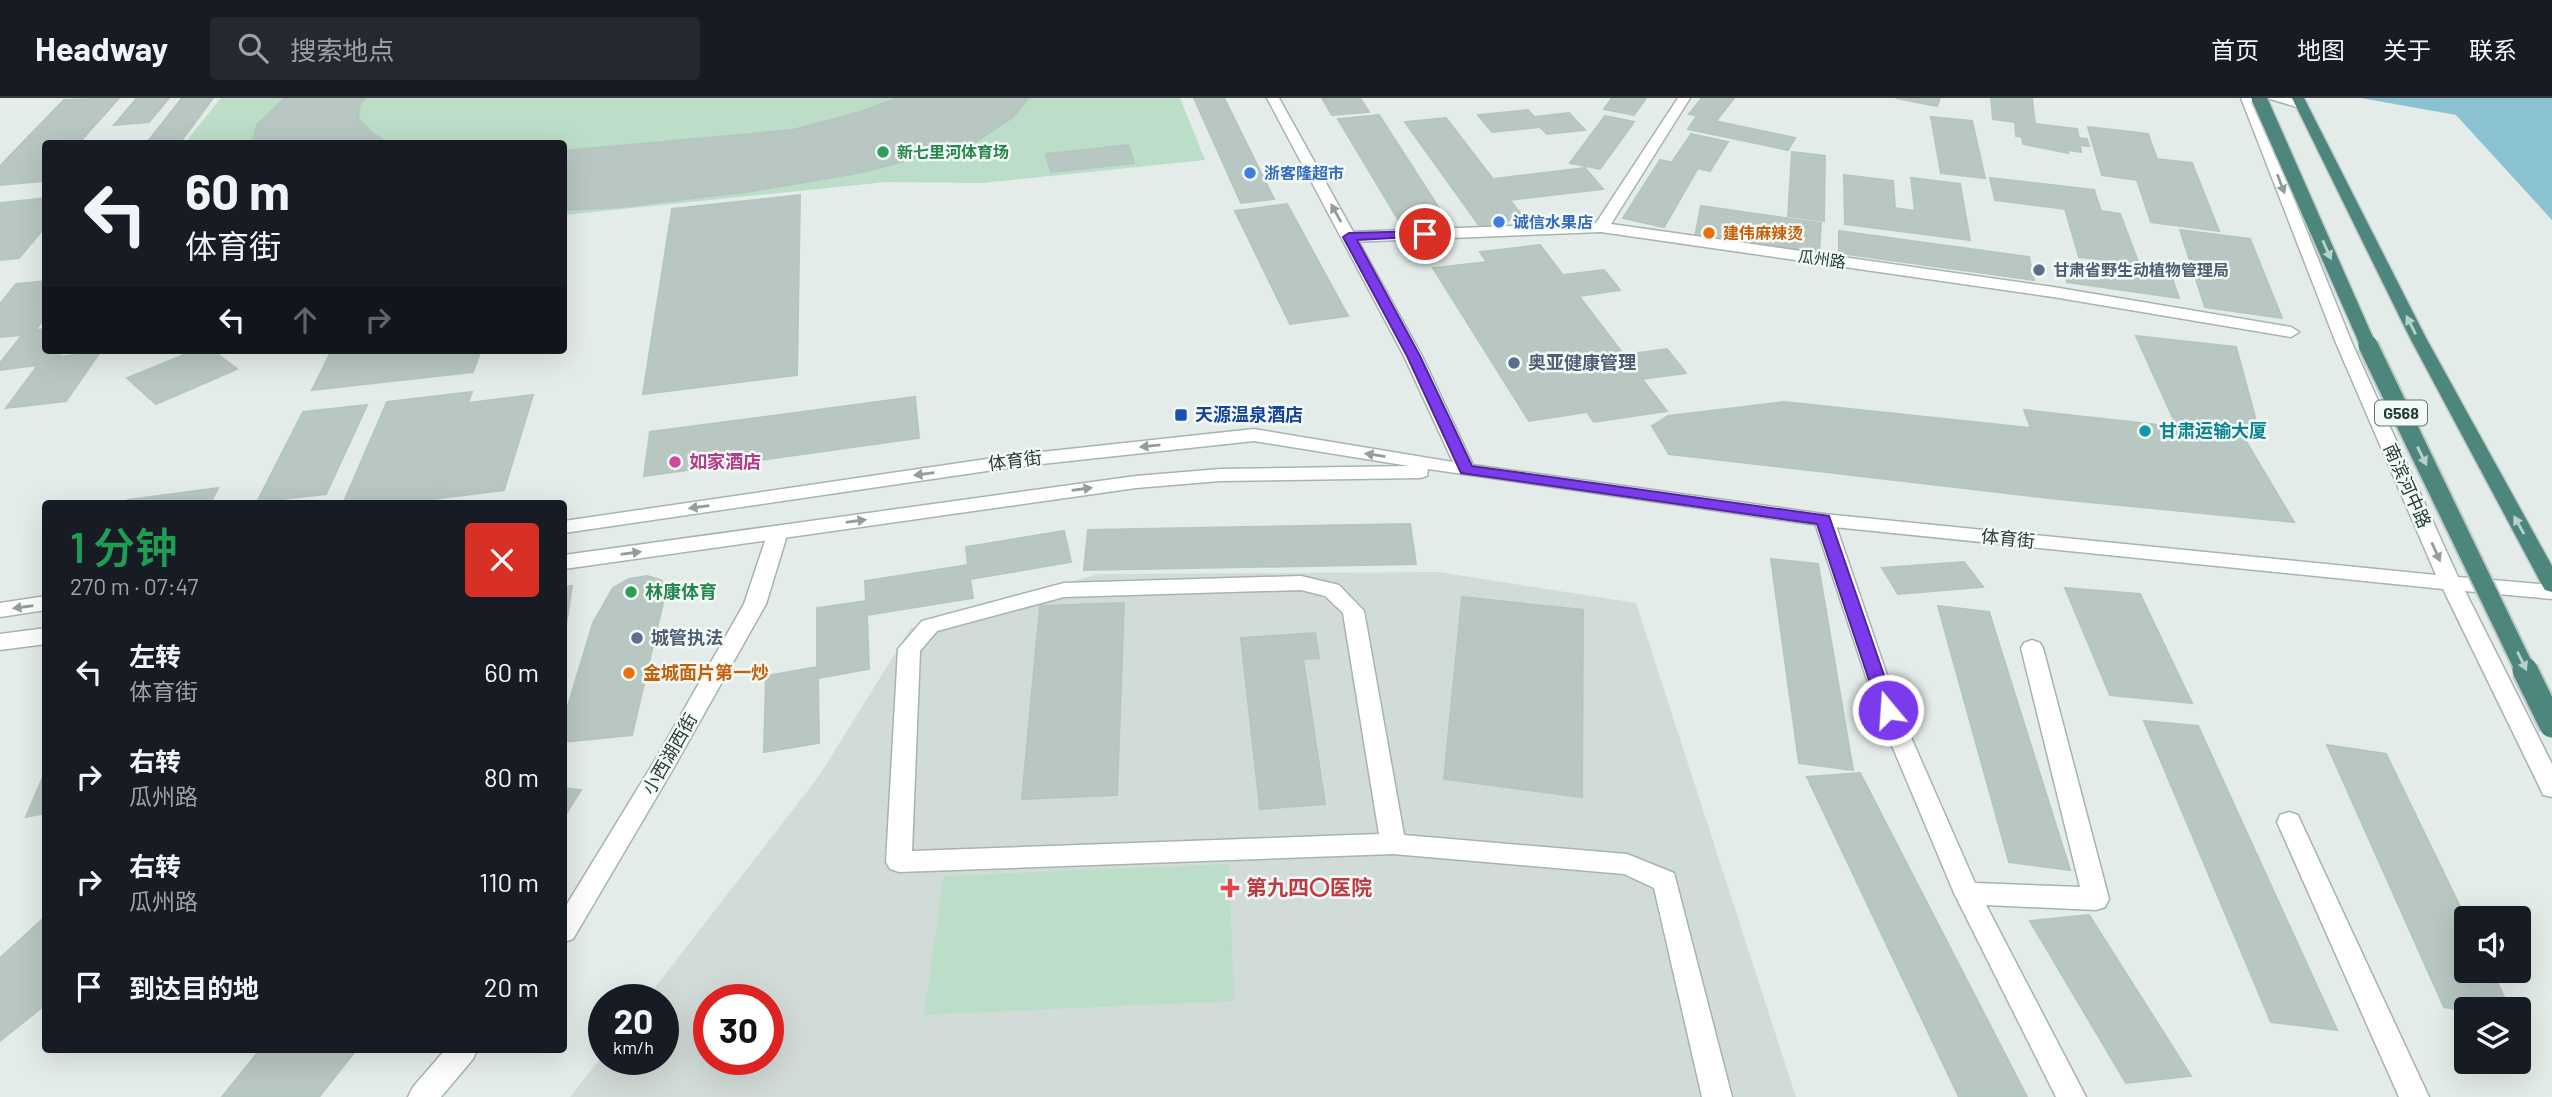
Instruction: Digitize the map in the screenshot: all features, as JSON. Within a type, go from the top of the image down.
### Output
[{"type":"highway","name":"南滨河中路","points":[[2259,98],[2374,358],[2552,725]]},
{"type":"highway","name":"G568","points":[[2299,101],[2417,338],[2552,585]]},
{"type":"street","points":[[1273,98],[1413,356],[1466,470]]},
{"type":"street","points":[[1601,227],[1684,98]]},
{"type":"street","name":"南滨河中路","points":[[2247,98],[2344,344],[2450,583],[2552,788]]},
{"type":"street","points":[[2273,98],[2299,101]]},
{"type":"street","name":"瓜州路","points":[[1349,237],[1601,227],[2053,292],[2291,332]]},
{"type":"street","name":"体育街","points":[[567,527],[1014,461],[1254,435],[1466,470],[1824,520],[2552,592]]},
{"type":"street","name":"体育街","points":[[567,562],[1136,482],[1220,475],[1466,470]]},
{"type":"street","points":[[1824,520],[1888,710],[1968,893],[2071,1097]]},
{"type":"street","name":"小西湖西街","points":[[567,926],[665,763],[755,604],[778,532]]},
{"type":"street","points":[[1393,844],[1353,611],[1332,590],[1301,583],[1064,590],[930,626],[909,649],[899,862],[1393,844],[1627,864],[1665,881],[1717,1097]]},
{"type":"street","points":[[0,610],[42,604]]},
{"type":"street","points":[[0,642],[42,637]]},
{"type":"street","points":[[1968,893],[2096,899],[2032,648]]},
{"type":"street","points":[[2289,822],[2414,1097]]},
{"type":"street","points":[[423,1097],[460,1053]]},
{"type":"shaded area","name":"第九四〇医院","points":[[1438,572],[1636,603],[1796,1097],[570,1097],[588,1074],[679,1075],[679,984],[658,984],[819,776],[911,628],[1098,574]]},
{"type":"green space","name":"新七里河体育场","points":[[221,98],[1180,98],[1205,160],[982,183],[886,182],[567,215],[567,140],[187,140]]},
{"type":"green space","points":[[1229,864],[1234,1001],[924,1015],[944,876]]},
{"type":"water","points":[[2361,98],[2552,98],[2552,220],[2456,115]]},
{"type":"building","points":[[119,98],[82,140],[42,140],[42,181],[0,185],[0,166],[64,100]]},
{"type":"building","points":[[137,98],[169,98],[149,122],[114,125]]},
{"type":"building","points":[[182,98],[213,98],[182,140],[149,140]]},
{"type":"building","points":[[285,98],[365,98],[360,103],[358,118],[383,140],[253,140],[257,125]]},
{"type":"building","points":[[898,98],[1028,98],[1013,117],[975,142],[863,172],[753,191],[620,207],[567,210],[567,151],[793,130],[860,112]]},
{"type":"building","points":[[1194,98],[1224,98],[1274,199],[1241,203]]},
{"type":"building","points":[[1322,98],[1360,98],[1369,112],[1332,115]]},
{"type":"building","points":[[1612,98],[1646,98],[1634,115],[1604,109]]},
{"type":"building","points":[[1702,98],[1734,98],[1717,120],[1689,114]]},
{"type":"building","points":[[1896,98],[1940,98],[1937,106]]},
{"type":"building","points":[[1991,98],[2032,98],[2035,124],[2077,129],[2079,138],[2087,139],[2089,146],[2080,145],[2081,152],[2067,150],[2068,153],[2023,144],[2022,137],[2016,136],[2015,122],[1993,119]]},
{"type":"building","points":[[1528,110],[1534,117],[1569,113],[1585,130],[1547,134],[1540,127],[1492,132],[1478,115]]},
{"type":"building","points":[[1379,115],[1444,216],[1399,221],[1338,119]]},
{"type":"building","points":[[1605,116],[1634,122],[1600,169],[1570,163]]},
{"type":"building","points":[[1696,117],[1795,138],[1788,150],[1688,129]]},
{"type":"building","points":[[1931,117],[1972,121],[1985,178],[1941,173]]},
{"type":"building","points":[[1446,118],[1493,179],[1585,168],[1603,189],[1510,200],[1520,213],[1500,226],[1481,228],[1405,122]]},
{"type":"building","points":[[2088,127],[2148,134],[2157,159],[2192,163],[2219,231],[2151,222],[2137,180],[2102,175]]},
{"type":"building","points":[[1691,134],[1728,142],[1710,171],[1672,162]]},
{"type":"building","points":[[1128,145],[1134,163],[1051,172],[1046,154]]},
{"type":"building","points":[[1792,152],[1825,156],[1824,221],[1788,216]]},
{"type":"building","points":[[1660,160],[1698,168],[1664,227],[1623,218]]},
{"type":"building","points":[[1844,175],[1893,181],[1895,208],[1915,211],[1911,178],[1960,184],[1970,240],[1845,224]]},
{"type":"building","points":[[1990,178],[2094,190],[2101,211],[2120,214],[2139,264],[2079,257],[2065,209],[1995,200]]},
{"type":"building","points":[[800,195],[797,375],[643,394],[672,209]]},
{"type":"building","points":[[42,198],[42,231],[19,258],[0,260],[0,203]]},
{"type":"building","points":[[1287,204],[1348,316],[1290,324],[1235,211]]},
{"type":"building","points":[[1701,206],[1821,223],[1819,254],[1695,236]]},
{"type":"building","points":[[2180,230],[2250,239],[2282,318],[2205,307]]},
{"type":"building","points":[[1839,231],[2029,257],[2034,280],[1839,253]]},
{"type":"building","points":[[1540,245],[1563,275],[1604,270],[1620,290],[1579,296],[1624,355],[1667,349],[1686,373],[1642,379],[1667,411],[1594,422],[1587,412],[1529,421],[1433,268],[1487,262],[1480,252]]},
{"type":"building","points":[[2063,263],[2172,278],[2179,298],[2067,282]]},
{"type":"building","points":[[42,281],[42,322],[35,330],[42,329],[42,354],[60,354],[58,357],[99,354],[66,401],[6,408],[38,365],[0,370],[0,363],[22,335],[0,337],[0,304],[16,284]]},
{"type":"building","name":"甘肃运输大厦","points":[[2136,336],[2236,347],[2260,435],[2241,433],[2294,522],[2058,499],[2024,410],[2177,427]]},
{"type":"building","points":[[186,354],[217,354],[237,369],[156,404],[127,378]]},
{"type":"building","points":[[330,354],[480,354],[473,372],[312,390]]},
{"type":"building","points":[[472,392],[433,499],[345,500],[387,402]]},
{"type":"building","points":[[533,395],[504,490],[433,499],[468,403]]},
{"type":"building","points":[[915,397],[919,438],[644,476],[650,432]]},
{"type":"building","points":[[1784,402],[2030,428],[2058,499],[1669,454],[1652,426],[1668,416]]},
{"type":"building","points":[[367,405],[326,494],[258,500],[303,412]]},
{"type":"building","points":[[218,488],[212,500],[128,500]]},
{"type":"building","points":[[1410,524],[1416,564],[1084,570],[1088,530]]},
{"type":"building","points":[[1064,531],[1071,562],[970,579],[973,598],[867,615],[869,669],[818,678],[819,743],[764,752],[766,676],[817,667],[817,608],[866,601],[865,581],[968,565],[966,547]]},
{"type":"building","points":[[1771,559],[1818,564],[1853,770],[1799,763]]},
{"type":"building","points":[[1964,562],[1983,587],[1898,594],[1882,568]]},
{"type":"building","points":[[647,576],[661,580],[666,590],[632,735],[567,742],[567,709],[593,623],[613,588],[629,579]]},
{"type":"building","points":[[572,586],[567,618],[567,587]]},
{"type":"building","points":[[2065,588],[2140,594],[2192,703],[2110,695]]},
{"type":"building","points":[[1462,597],[1583,610],[1582,797],[1444,779]]},
{"type":"building","points":[[1124,603],[1117,795],[1022,799],[1040,606]]},
{"type":"building","points":[[1938,606],[1989,612],[2070,870],[2009,862]]},
{"type":"building","points":[[1315,633],[1319,658],[1303,659],[1325,804],[1260,809],[1241,638]]},
{"type":"building","points":[[2144,721],[2198,726],[2337,1030],[2271,1022]]},
{"type":"building","points":[[2327,745],[2386,754],[2460,906],[2454,906],[2454,983],[2498,983],[2504,997],[2454,997],[2454,1009],[2444,1007]]},
{"type":"building","points":[[1860,773],[2027,1097],[1959,1097],[1807,777]]},
{"type":"building","points":[[42,779],[42,814],[26,817]]},
{"type":"building","points":[[567,788],[581,790],[567,812]]},
{"type":"building","points":[[2089,915],[2191,1076],[2126,1083],[2030,921]]},
{"type":"building","points":[[42,920],[42,1007],[0,1041],[0,958]]},
{"type":"building","points":[[258,1053],[354,1053],[319,1097],[222,1097]]},
{"type":"place","name":"新七里河体育场","points":[[883,152]]},
{"type":"place","name":"浙客隆超市","points":[[1250,173]]},
{"type":"place","name":"诚信水果店","points":[[1499,222]]},
{"type":"place","name":"建伟麻辣烫","points":[[1709,233]]},
{"type":"place","name":"甘肃省野生动植物管理局","points":[[2039,270]]},
{"type":"place","name":"奥亚健康管理","points":[[1514,363]]},
{"type":"place","name":"天源温泉酒店","points":[[1181,415]]},
{"type":"place","name":"甘肃运输大厦","points":[[2145,431]]},
{"type":"place","name":"如家酒店","points":[[675,462]]},
{"type":"place","name":"林康体育","points":[[631,592]]},
{"type":"place","name":"城管执法","points":[[637,638]]},
{"type":"place","name":"金城面片第一炒","points":[[629,673]]},
{"type":"place","name":"第九四〇医院","points":[[1230,888]]},
{"type":"route","points":[[1425,234],[1349,237],[1413,356],[1466,470],[1824,520],[1888,710]]}]
